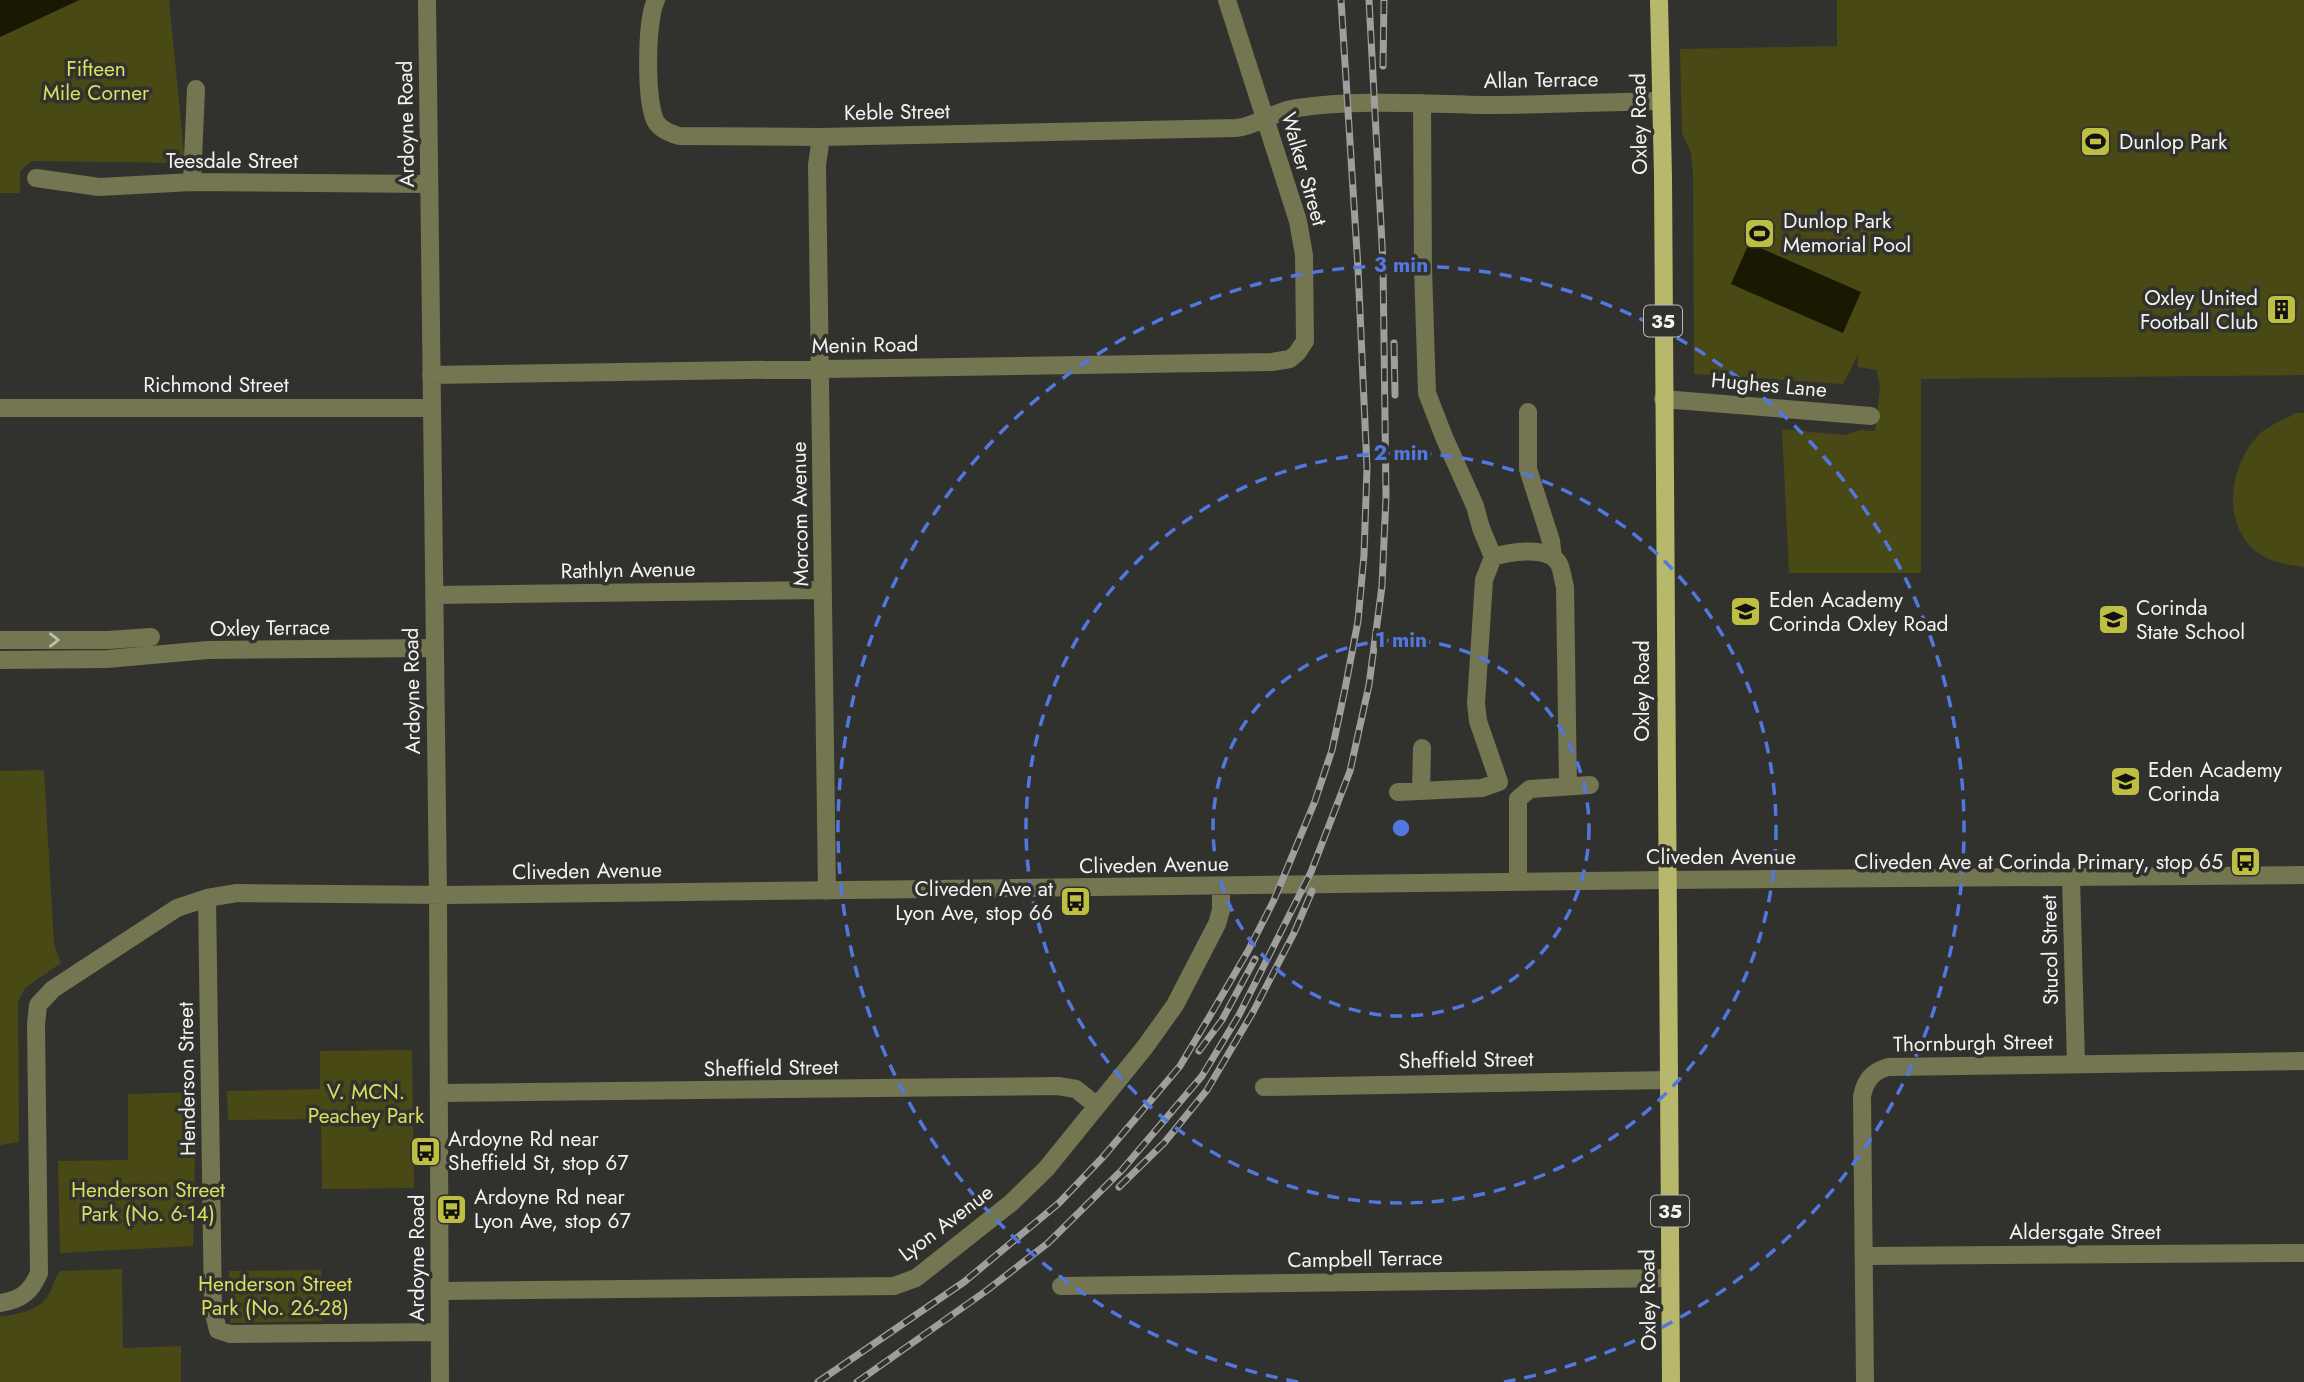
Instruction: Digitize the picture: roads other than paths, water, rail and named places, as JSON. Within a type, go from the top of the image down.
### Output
[{"type":"main road","name":"Oxley Road","points":[[1659,0],[1671,1382]]},
{"type":"street","name":"Ardoyne Road","points":[[428,0],[438,895],[440,1382]]},
{"type":"street","name":"Keble Street","points":[[656,0],[651,12],[648,37],[651,106],[656,122],[664,130],[679,136],[1236,128],[1257,124],[1266,119]]},
{"type":"street","name":"Walker Street","points":[[1227,0],[1298,220],[1304,255],[1305,341],[1297,354]]},
{"type":"street","points":[[192,182],[196,89]]},
{"type":"street","name":"Allan Terrace","points":[[1266,119],[1296,108],[1422,103],[1491,105],[1661,101]]},
{"type":"street","points":[[1422,103],[1427,393],[1475,506],[1493,557],[1484,580],[1476,703],[1478,721],[1499,782],[1518,799],[1518,881]]},
{"type":"street","name":"Morcom Avenue","points":[[821,136],[817,165],[827,891]]},
{"type":"street","name":"Teesdale Street","points":[[36,178],[99,187],[192,182],[429,184]]},
{"type":"street","name":"Menin Road","points":[[431,375],[1272,362],[1290,359],[1297,354]]},
{"type":"street","name":"Hughes Lane","points":[[1663,399],[1871,416]]},
{"type":"street","name":"Richmond Street","points":[[0,408],[432,408]]},
{"type":"street","points":[[1528,412],[1528,469],[1551,541],[1553,557]]},
{"type":"street","points":[[1493,557],[1505,553],[1539,552],[1553,557],[1559,563],[1567,606],[1568,786]]},
{"type":"street","name":"Rathlyn Avenue","points":[[433,595],[824,590]]},
{"type":"street","points":[[0,640],[108,640],[151,637]]},
{"type":"street","points":[[107,659],[108,640]]},
{"type":"street","name":"Oxley Terrace","points":[[0,660],[107,659],[208,650],[434,648]]},
{"type":"street","points":[[1421,790],[1422,748]]},
{"type":"street","points":[[1398,792],[1482,788],[1499,782]]},
{"type":"street","points":[[1518,799],[1530,789],[1590,785]]},
{"type":"street","name":"Cliveden Avenue","points":[[0,1303],[27,1294],[39,1273],[38,1004],[53,989],[177,908],[207,898],[237,893],[438,895],[1221,887],[1518,881],[2304,875]]},
{"type":"street","name":"Stucol Street","points":[[2071,878],[2076,1064]]},
{"type":"street","name":"Lyon Avenue","points":[[440,1291],[894,1286],[916,1278],[1011,1203],[1046,1169],[1145,1047],[1175,1005],[1217,924],[1221,910],[1221,887]]},
{"type":"street","name":"Henderson Street","points":[[207,898],[213,1310],[218,1330],[230,1334],[440,1332]]},
{"type":"street","name":"Thornburgh Street","points":[[1865,1382],[1866,1256],[1862,1096],[1865,1082],[1875,1072],[1888,1067],[2304,1061]]},
{"type":"street","name":"Sheffield Street","points":[[1264,1087],[1669,1080]]},
{"type":"street","name":"Sheffield Street","points":[[439,1093],[1058,1086],[1076,1089],[1097,1106]]},
{"type":"street","name":"Aldersgate Street","points":[[1866,1256],[2304,1253]]},
{"type":"street","name":"Campbell Terrace","points":[[1061,1286],[1670,1278]]},
{"type":"railway","points":[[818,1382],[964,1282],[1059,1203],[1103,1157],[1180,1066],[1214,1009],[1274,900],[1315,801],[1332,750],[1358,621],[1364,555],[1367,468],[1358,268],[1341,0]]},
{"type":"railway","points":[[857,1382],[986,1291],[1048,1243],[1122,1170],[1202,1076],[1239,1015],[1311,872],[1350,771],[1369,685],[1382,586],[1386,497],[1383,263],[1369,0]]},
{"type":"railway","points":[[1383,66],[1384,0]]},
{"type":"railway","points":[[1394,343],[1395,395]]},
{"type":"railway","points":[[1119,1187],[1164,1143],[1207,1090],[1253,1012],[1294,933],[1312,891]]},
{"type":"railway","points":[[1199,1051],[1222,1020],[1255,959]]},
{"type":"place","name":"Dunlop Park","points":[[2096,142]]},
{"type":"place","name":"Dunlop Park Memorial Pool","points":[[1760,233]]},
{"type":"place","name":"Oxley United Football Club","points":[[2281,310]]},
{"type":"place","name":"Eden Academy Corinda Oxley Road","points":[[1746,612]]},
{"type":"place","name":"Corinda State School","points":[[2113,620]]},
{"type":"place","name":"Eden Academy Corinda","points":[[2125,782]]},
{"type":"place","name":"Cliveden Ave at Corinda Primary, stop 65","points":[[2246,862]]},
{"type":"place","name":"Cliveden Ave at Lyon Ave, stop 66","points":[[1076,901]]},
{"type":"place","name":"Ardoyne Rd near Sheffield St, stop 67","points":[[425,1151]]},
{"type":"place","name":"Ardoyne Rd near Lyon Ave, stop 67","points":[[451,1209]]},
{"type":"park label","name":"Fifteen Mile Corner","points":[[96,81]]},
{"type":"park label","name":"V. MCN. Peachey Park","points":[[366,1104]]},
{"type":"park label","name":"Henderson Street Park (No. 6-14)","points":[[148,1202]]},
{"type":"park label","name":"Henderson Street Park (No. 26-28)","points":[[275,1296]]}]
